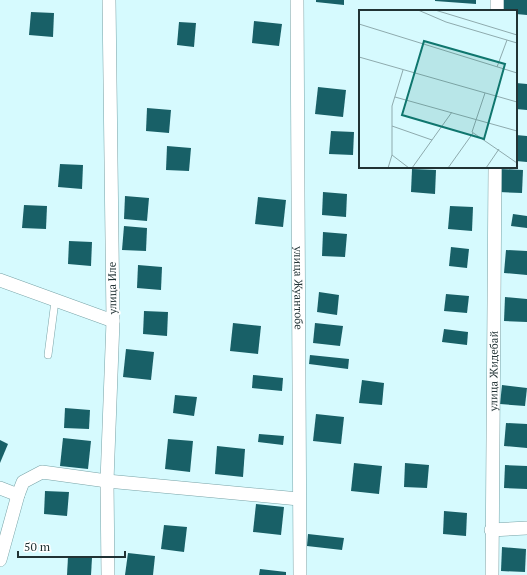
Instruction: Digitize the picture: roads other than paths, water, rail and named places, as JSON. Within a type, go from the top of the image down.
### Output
[{"type":"street","name":"улица Иле","points":[[108,575],[107,481],[112,321],[109,0]]},
{"type":"street","name":"улица Жуантобе","points":[[298,0],[300,575]]},
{"type":"street","points":[[496,10],[497,0]]},
{"type":"street","name":"улица Жидебай","points":[[492,575],[491,530],[495,168]]},
{"type":"street","points":[[0,280],[112,321]]},
{"type":"street","points":[[0,560],[23,482],[42,472],[107,481],[300,500]]},
{"type":"street","points":[[0,488],[18,495]]},
{"type":"street","points":[[491,530],[527,528]]},
{"type":"lane","points":[[48,355],[54,301]]}]
